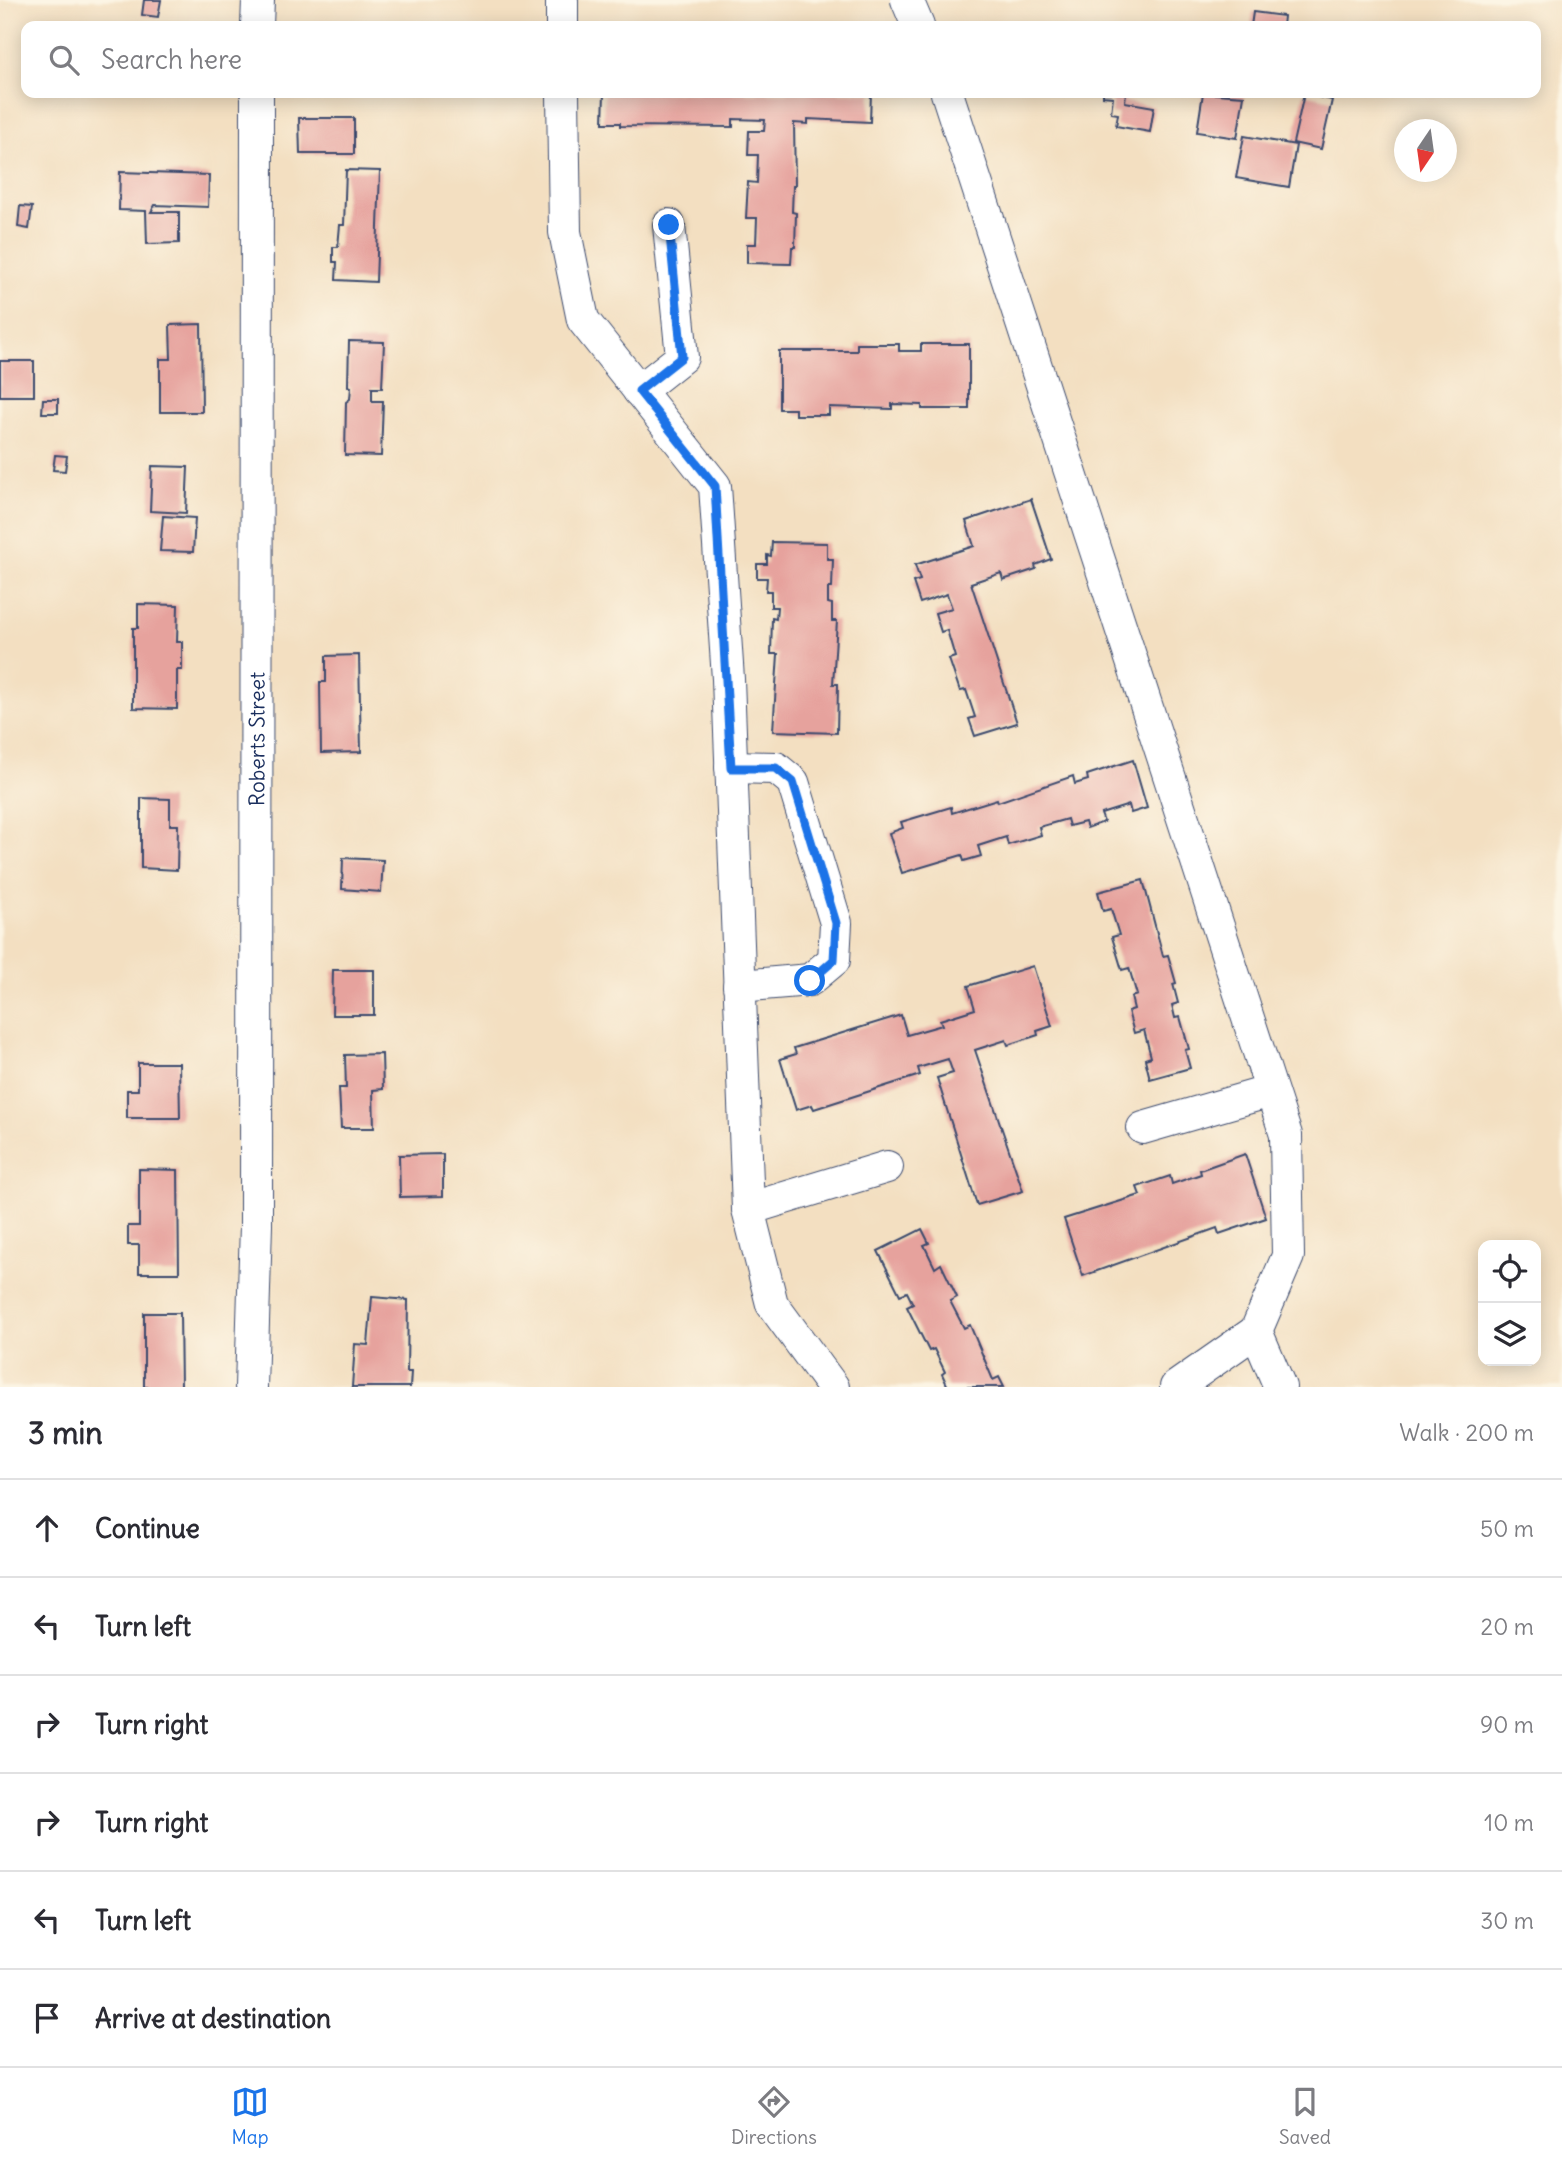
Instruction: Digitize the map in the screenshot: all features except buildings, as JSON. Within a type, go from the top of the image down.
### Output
[{"type":"street","points":[[257,21],[258,0]]},
{"type":"street","points":[[562,0],[562,21]]},
{"type":"street","points":[[907,0],[916,21]]},
{"type":"street","name":"Roberts Street","points":[[251,1387],[256,1225],[254,357],[257,98]]},
{"type":"street","points":[[563,98],[565,232],[583,320],[715,486],[731,768],[747,1209],[772,1304],[833,1387]]},
{"type":"street","points":[[949,98],[1286,1135],[1288,1256],[1256,1331],[1175,1387]]},
{"type":"street","points":[[639,391],[682,357],[669,225]]},
{"type":"street","points":[[731,768],[776,768],[793,782],[836,923],[834,960],[810,981],[739,986]]},
{"type":"street","points":[[1143,1128],[1271,1091]]},
{"type":"street","points":[[747,1209],[887,1167]]},
{"type":"street","points":[[1256,1331],[1280,1387]]},
{"type":"route","points":[[669,225],[682,357],[639,391],[715,486],[731,768],[776,768],[793,782],[836,923],[834,960],[810,981]]}]
